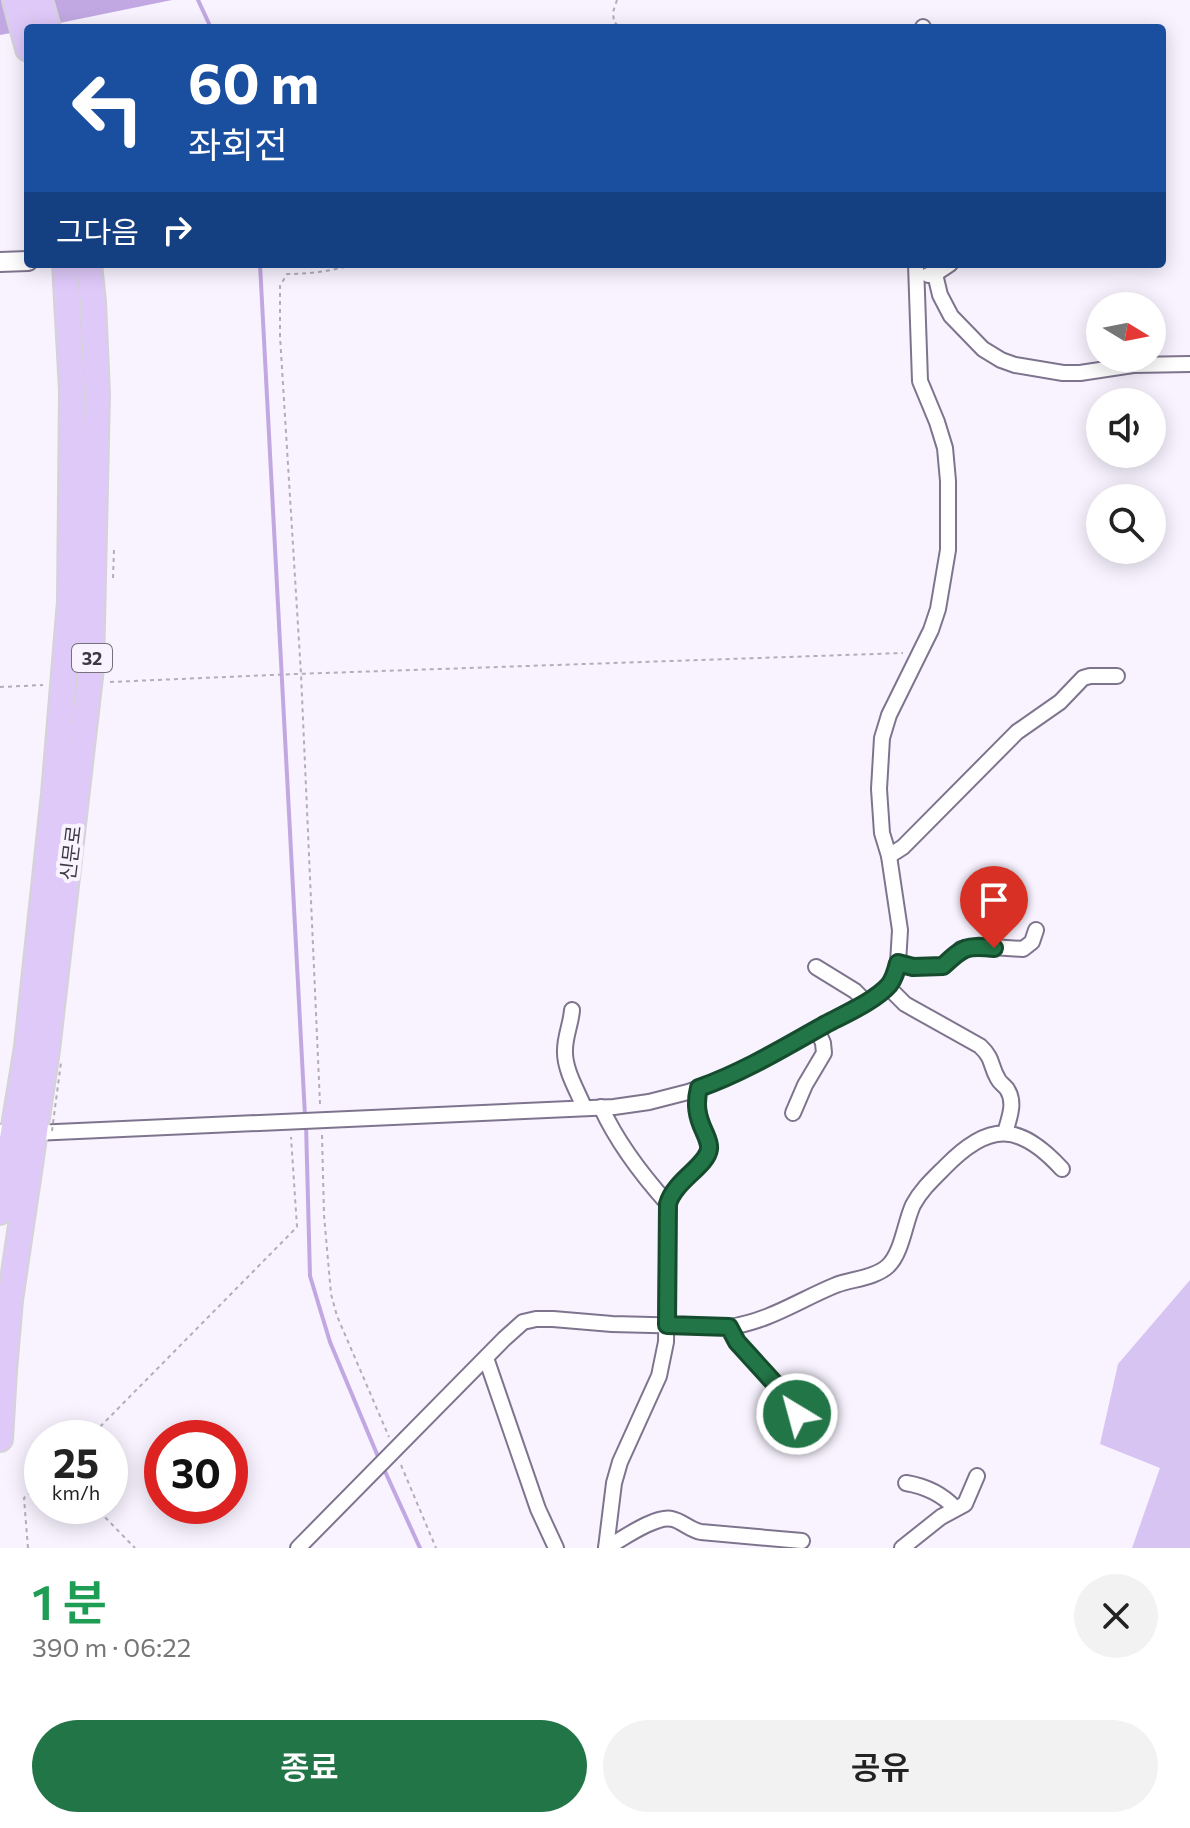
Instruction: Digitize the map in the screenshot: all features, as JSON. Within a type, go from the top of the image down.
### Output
[{"type":"main road","points":[[15,0],[24,34]]},
{"type":"main road","points":[[40,0],[47,24]]},
{"type":"main road","name":"신문로","points":[[37,1049],[70,602],[72,390],[65,268]]},
{"type":"main road","name":"신문로","points":[[0,1212],[37,1049],[91,668],[97,394],[89,268]]},
{"type":"main road","name":"신문로","points":[[0,1439],[10,1300],[16,1132]]},
{"type":"street","points":[[0,262],[24,261]]},
{"type":"street","points":[[16,1132],[601,1107],[649,1102],[716,1082],[866,1002],[888,987],[898,963],[900,930],[889,856],[882,833],[879,789],[882,738],[889,715],[935,620],[948,550],[945,448],[920,381],[915,270],[935,274],[944,268]]},
{"type":"street","points":[[935,274],[940,295],[951,316],[983,349],[1015,365],[1080,373],[1133,365],[1190,364]]},
{"type":"street","points":[[889,856],[903,847],[1017,732],[1060,702],[1083,678],[1117,676]]},
{"type":"street","points":[[898,963],[913,967],[943,966],[961,949],[977,946],[1023,949],[1032,942],[1036,930]]},
{"type":"street","points":[[816,967],[855,991],[866,1002]]},
{"type":"street","points":[[888,987],[905,1004],[989,1054],[997,1078],[1007,1089],[1011,1100],[1005,1133]]},
{"type":"street","points":[[572,1010],[566,1062],[584,1107]]},
{"type":"street","points":[[793,1113],[824,1053],[817,1029]]},
{"type":"street","points":[[699,1088],[696,1111],[709,1150],[705,1160],[670,1196],[666,1342],[659,1376],[620,1462],[614,1483],[606,1548],[666,1518],[701,1532],[802,1541]]},
{"type":"street","points":[[601,1107],[639,1169],[668,1204]]},
{"type":"street","points":[[298,1548],[523,1322],[553,1319],[729,1327],[764,1319],[838,1284],[888,1267],[900,1245],[914,1203],[923,1189],[968,1146],[983,1138],[1005,1133],[1019,1136],[1047,1153],[1062,1169]]},
{"type":"street","points":[[729,1327],[737,1342],[777,1386],[797,1414]]},
{"type":"street","points":[[486,1358],[538,1509],[556,1548]]},
{"type":"street","points":[[902,1548],[955,1508],[965,1504],[977,1476]]},
{"type":"street","points":[[906,1483],[931,1490],[955,1508]]},
{"type":"path","points":[[616,24],[613,12],[617,0]]},
{"type":"path","points":[[339,268],[316,274],[287,274],[280,286],[280,336],[301,674],[318,1120],[328,1270],[337,1316],[436,1548]]},
{"type":"path","points":[[108,682],[920,653]]},
{"type":"path","points":[[0,687],[46,685]]},
{"type":"path","points":[[107,1420],[297,1227],[294,1120]]},
{"type":"path","points":[[26,1524],[28,1548]]},
{"type":"path","points":[[112,1524],[135,1548]]},
{"type":"shaded area","points":[[0,0],[172,0],[55,24],[24,24],[24,31],[0,35]]},
{"type":"shaded area","points":[[1190,1280],[1190,1548],[1132,1548],[1160,1468],[1100,1444],[1118,1364]]},
{"type":"waterway","points":[[198,0],[209,24]]},
{"type":"waterway","points":[[260,268],[305,1116]]},
{"type":"waterway","points":[[306,1124],[310,1276],[330,1342],[379,1459]]},
{"type":"waterway","points":[[383,1467],[420,1548]]},
{"type":"route","points":[[797,1414],[777,1386],[737,1342],[729,1327],[667,1325],[668,1204],[678,1185],[705,1160],[709,1150],[696,1111],[699,1088],[755,1063],[866,1002],[888,987],[898,963],[913,967],[943,966],[961,949],[977,946],[994,948]]}]
